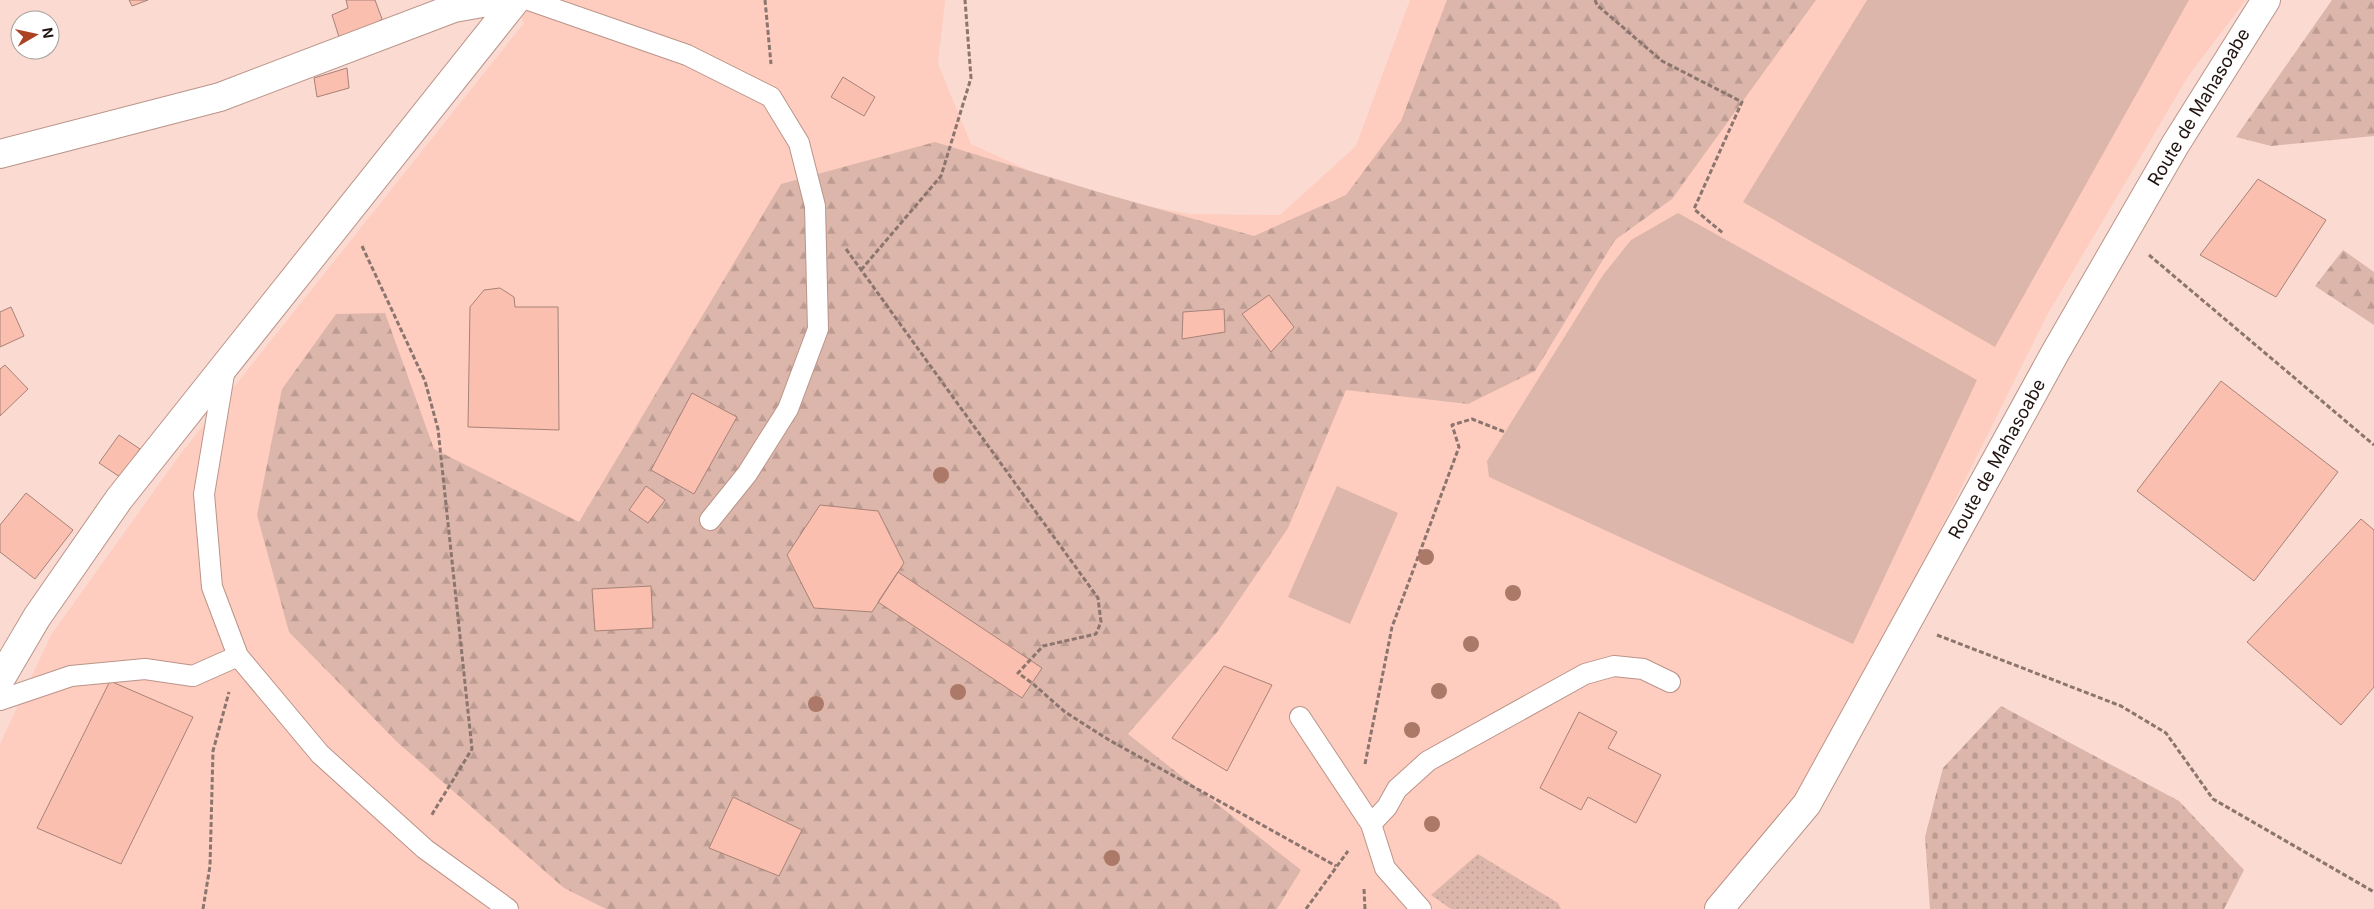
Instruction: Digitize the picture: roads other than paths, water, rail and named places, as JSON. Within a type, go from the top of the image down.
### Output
[{"type":"street","points":[[0,154],[220,97],[454,8],[499,0]]},
{"type":"street","points":[[0,680],[38,617],[119,499],[516,0]]},
{"type":"street","name":"Route de Mahasoabe","points":[[1719,909],[1807,804],[2174,145],[2266,0]]},
{"type":"lane","points":[[529,0],[687,55],[771,97],[799,143],[814,206],[818,329],[788,409],[748,474],[710,520]]},
{"type":"lane","points":[[225,368],[204,494],[212,587],[238,656],[320,754],[416,840],[508,909]]},
{"type":"lane","points":[[0,700],[71,676],[145,669],[193,676],[238,656]]},
{"type":"lane","points":[[1371,824],[1387,806],[1397,789],[1428,761],[1585,674],[1614,666],[1643,668],[1670,682]]},
{"type":"lane","points":[[1300,717],[1371,824],[1385,868],[1421,909]]}]
